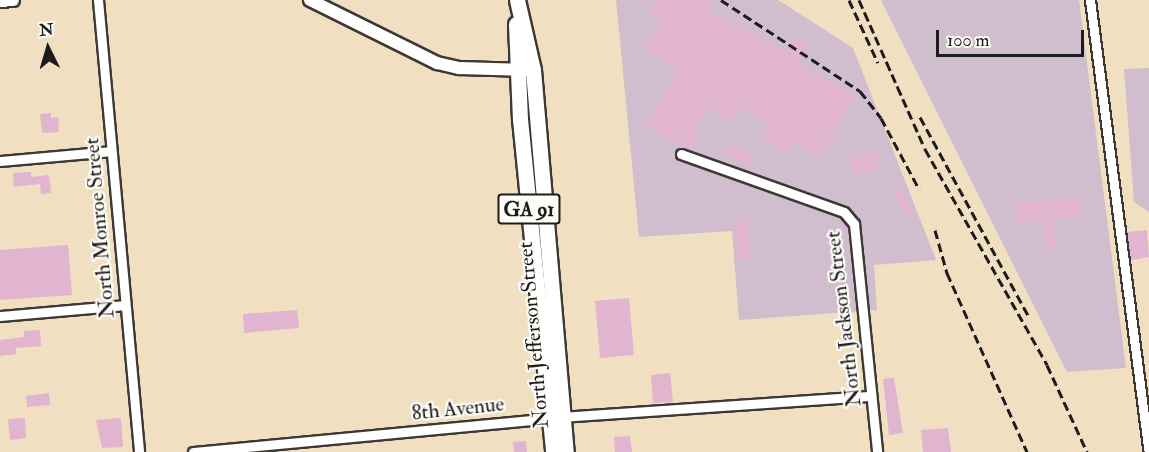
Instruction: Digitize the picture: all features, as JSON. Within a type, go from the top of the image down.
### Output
[{"type":"main road","name":"North Jefferson Street","points":[[517,0],[516,70],[556,417],[566,452]]},
{"type":"main road","name":"North Jefferson Street","points":[[517,0],[533,70],[556,417],[553,452]]},
{"type":"street","points":[[0,1],[13,0]]},
{"type":"street","name":"North Monroe Street","points":[[98,0],[139,452]]},
{"type":"street","points":[[310,0],[426,59],[459,68],[533,70]]},
{"type":"street","points":[[1090,0],[1149,452]]},
{"type":"street","points":[[0,161],[111,151]]},
{"type":"street","name":"North Jackson Street","points":[[681,154],[844,212],[854,224],[877,452]]},
{"type":"street","points":[[0,316],[125,305]]},
{"type":"street","name":"8th Avenue","points":[[193,452],[556,417],[871,396]]},
{"type":"shaded area","points":[[616,0],[778,0],[853,48],[936,260],[874,265],[877,310],[739,320],[732,231],[639,237]]},
{"type":"shaded area","points":[[881,0],[1079,0],[1126,368],[1067,372]]},
{"type":"shaded area","points":[[1149,68],[1149,212],[1134,202],[1124,69]]},
{"type":"building","points":[[658,0],[712,0],[707,9],[784,50],[791,37],[808,46],[798,64],[855,94],[821,157],[792,142],[787,153],[761,139],[769,125],[739,109],[732,121],[708,108],[694,134],[699,137],[691,151],[646,127],[678,68],[644,50],[660,21],[650,15]]},
{"type":"building","points":[[51,113],[51,118],[58,117],[59,132],[42,133],[40,114]]},
{"type":"building","points":[[731,143],[754,157],[748,166],[725,152]]},
{"type":"building","points":[[877,152],[878,171],[852,173],[850,155]]},
{"type":"building","points":[[31,172],[31,177],[49,175],[51,193],[41,194],[40,184],[14,187],[13,173]]},
{"type":"building","points":[[900,188],[912,211],[904,215],[892,192]]},
{"type":"building","points":[[1080,197],[1082,215],[1053,219],[1056,248],[1045,249],[1042,221],[1017,223],[1015,204]]},
{"type":"building","points":[[748,217],[752,259],[738,260],[735,218]]},
{"type":"building","points":[[1147,230],[1149,257],[1131,260],[1127,232]]},
{"type":"building","points":[[68,245],[72,295],[0,300],[0,250]]},
{"type":"building","points":[[629,298],[634,355],[600,358],[595,301]]},
{"type":"building","points":[[297,310],[299,328],[244,333],[243,314]]},
{"type":"building","points":[[40,330],[41,346],[16,348],[16,354],[0,356],[0,340],[24,337],[24,331]]},
{"type":"building","points":[[670,373],[673,402],[653,403],[651,375]]},
{"type":"building","points":[[894,378],[903,433],[889,435],[883,379]]},
{"type":"building","points":[[49,393],[50,405],[27,407],[26,396]]},
{"type":"building","points":[[25,418],[26,438],[10,440],[8,419]]},
{"type":"building","points":[[121,418],[123,447],[102,448],[96,420]]},
{"type":"building","points":[[948,428],[951,452],[923,452],[921,430]]},
{"type":"building","points":[[630,436],[632,452],[615,452],[614,437]]},
{"type":"building","points":[[526,441],[527,452],[514,452],[513,442]]},
{"type":"railway","points":[[721,0],[860,91],[881,118],[919,189]]},
{"type":"railway","points":[[849,0],[878,63]]},
{"type":"railway","points":[[859,0],[925,149],[1047,365],[1087,452]]},
{"type":"railway","points":[[920,117],[1029,317]]},
{"type":"railway","points":[[935,230],[947,273],[1027,452]]}]
